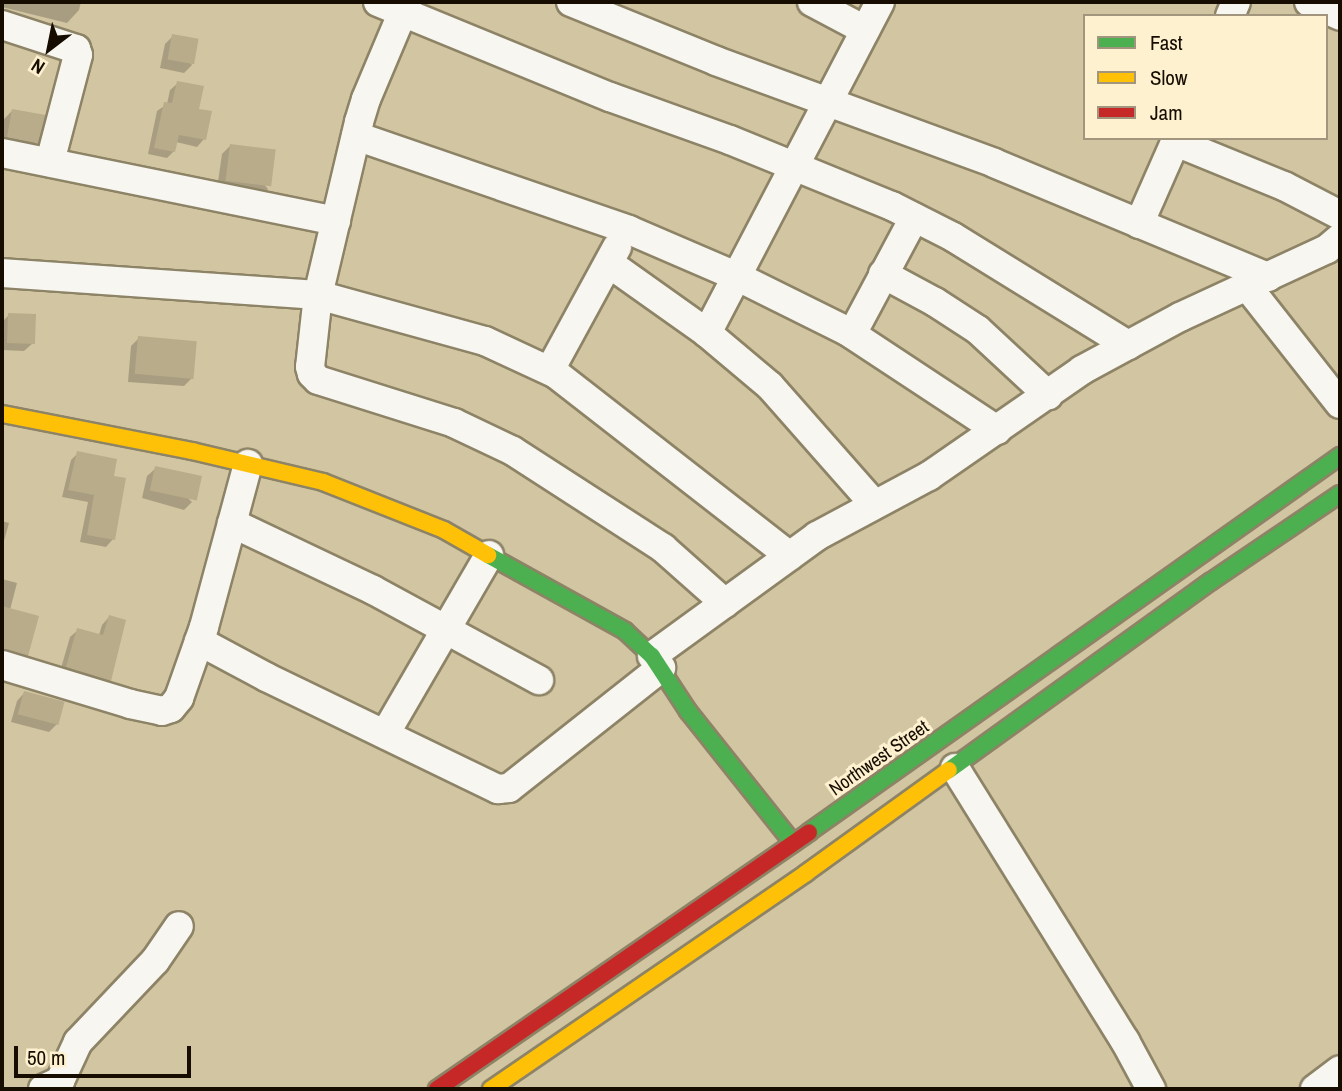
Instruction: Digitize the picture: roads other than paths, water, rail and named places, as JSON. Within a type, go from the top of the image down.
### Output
[{"type":"main road","points":[[2,414],[323,482],[444,530],[615,625],[657,662],[688,711],[793,844]]},
{"type":"main road","name":"Northwest Street","points":[[437,1089],[793,844],[1340,456]]},
{"type":"main road","points":[[491,1089],[955,768],[1210,582],[1340,494]]},
{"type":"street","points":[[571,2],[716,61],[994,163],[1139,224],[1257,281],[1340,404]]},
{"type":"street","points":[[812,2],[865,30]]},
{"type":"street","points":[[707,333],[880,2]]},
{"type":"street","points":[[1309,2],[1340,16]]},
{"type":"street","points":[[725,603],[663,548],[513,451],[454,423],[318,380],[310,367],[318,295],[356,136],[396,5],[610,97],[730,140],[914,218],[953,237],[1128,345]]},
{"type":"street","points":[[2,25],[76,49],[78,55],[50,162]]},
{"type":"street","points":[[356,136],[624,228],[736,276],[852,334],[997,430]]},
{"type":"street","points":[[1139,224],[1176,140],[1284,186],[1340,215]]},
{"type":"street","points":[[2,153],[336,221]]},
{"type":"street","points":[[852,334],[914,218]]},
{"type":"street","points":[[550,370],[610,264],[624,228]]},
{"type":"street","points":[[199,640],[266,677],[485,784],[498,789],[509,788],[725,603],[839,522],[929,476],[1082,370],[1326,249],[1340,238]]},
{"type":"street","points":[[610,264],[707,333],[770,386],[874,504]]},
{"type":"street","points":[[2,273],[318,295],[485,341],[550,370],[790,556]]},
{"type":"street","points":[[883,274],[935,302],[978,330],[1048,395]]},
{"type":"street","points":[[2,665],[130,704],[162,711],[171,708],[178,698],[199,640],[248,464]]},
{"type":"street","points":[[232,523],[447,628],[539,680]]},
{"type":"street","points":[[386,734],[489,555]]},
{"type":"street","points":[[955,768],[1152,1089]]},
{"type":"street","points":[[43,1089],[60,1081],[78,1042],[155,961],[179,926]]},
{"type":"street","points":[[1315,1089],[1340,1070]]}]
